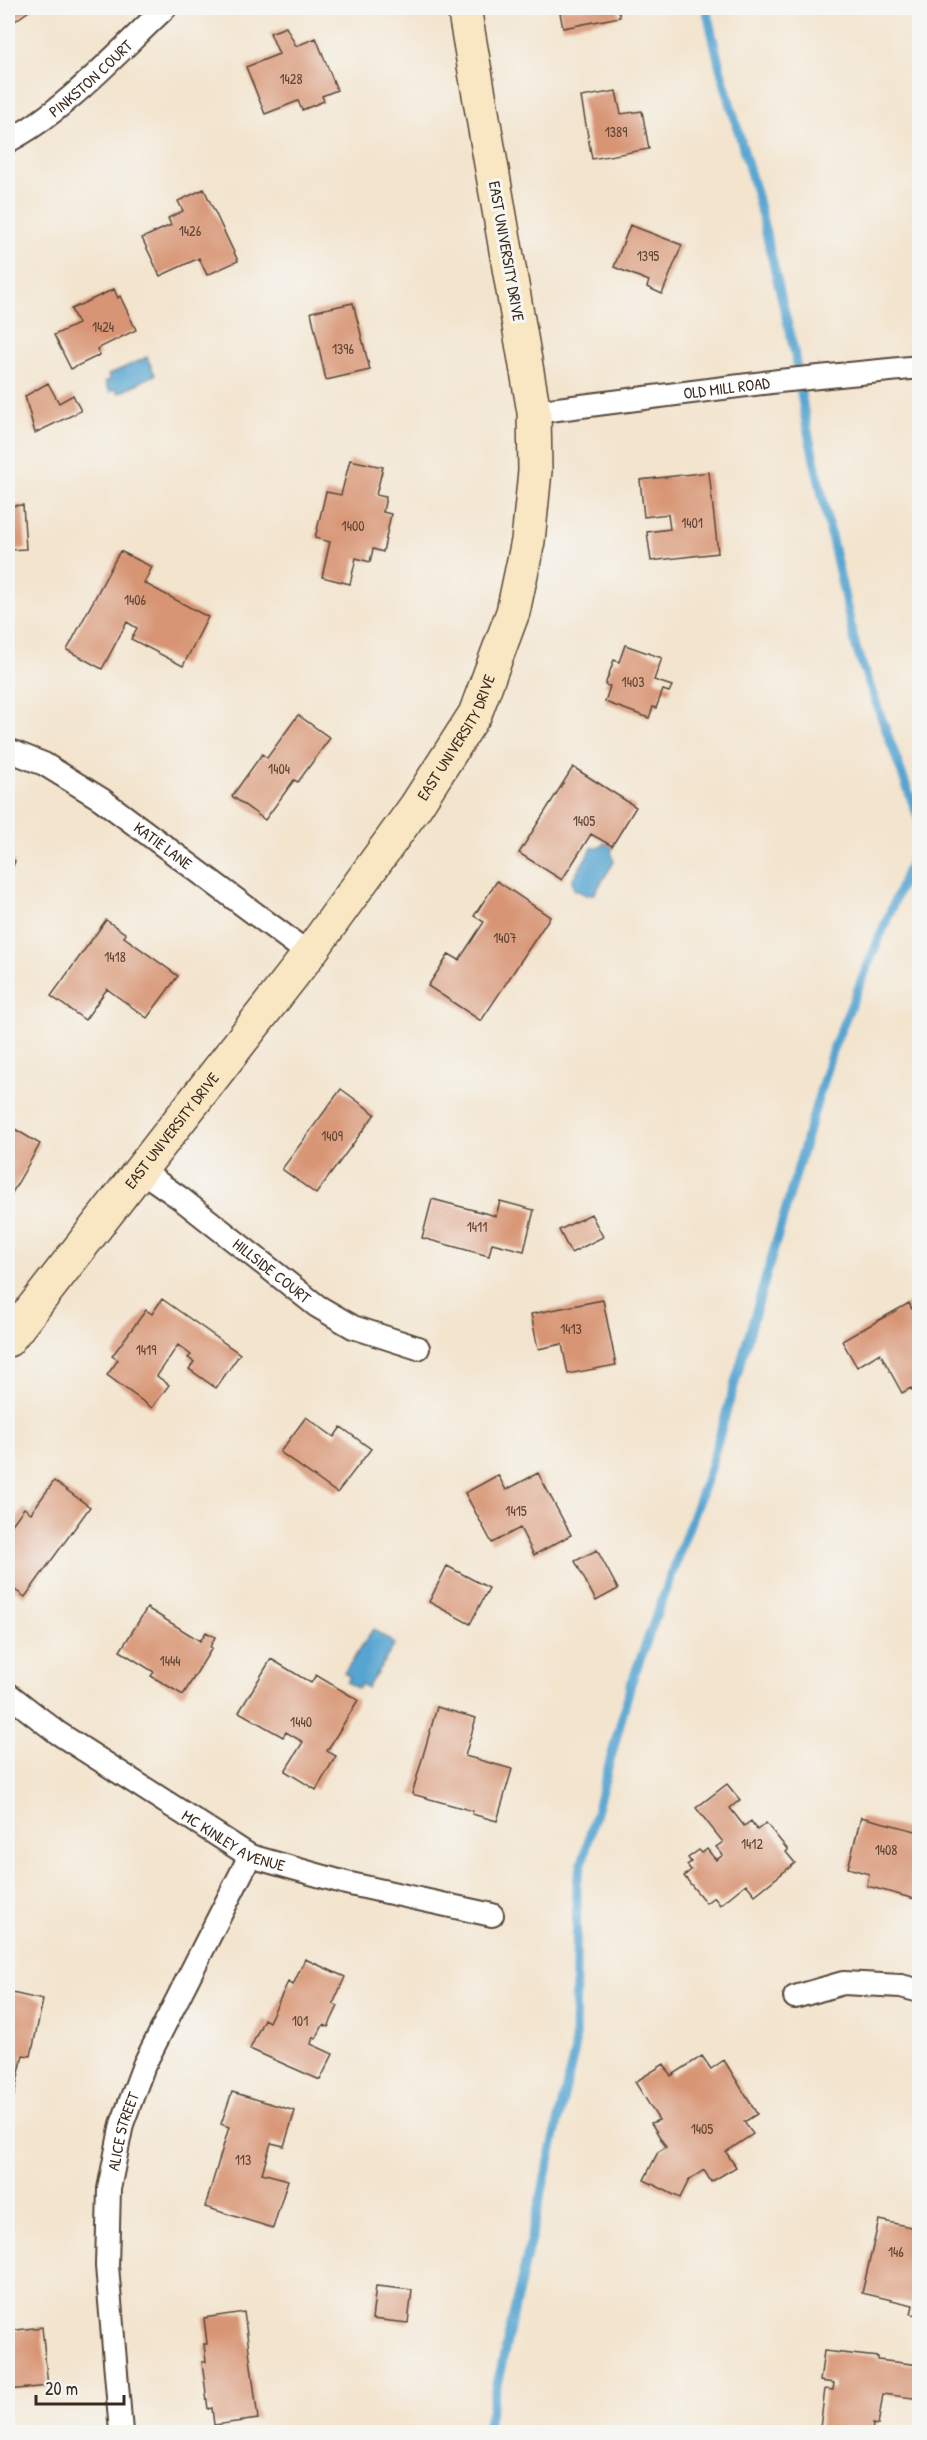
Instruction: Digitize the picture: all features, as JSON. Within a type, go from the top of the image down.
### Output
[{"type":"main road","name":"EAST UNIVERSITY DRIVE","points":[[8,1337],[309,954],[416,806],[475,714],[513,612],[528,541],[535,471],[534,412],[464,8]]},
{"type":"street","name":"PINKSTON COURT","points":[[8,141],[21,134],[77,90],[165,8]]},
{"type":"street","name":"OLD MILL ROAD","points":[[534,412],[779,381],[920,368]]},
{"type":"street","name":"KATIE LANE","points":[[8,750],[44,764],[102,799],[309,954]]},
{"type":"street","name":"HILLSIDE COURT","points":[[140,1170],[180,1198],[317,1306],[353,1327],[418,1348]]},
{"type":"street","name":"MC KINLEY AVENUE","points":[[8,1694],[58,1733],[250,1856],[346,1883],[492,1915]]},
{"type":"street","name":"ALICE STREET","points":[[121,2433],[107,2266],[109,2189],[122,2124],[144,2065],[250,1856]]},
{"type":"street","points":[[795,1997],[843,1983],[901,1986],[920,1991]]},
{"type":"water","points":[[147,357],[155,375],[119,393],[115,389],[110,392],[105,382],[110,380],[108,375]]},
{"type":"water","points":[[604,843],[613,848],[611,851],[614,862],[594,894],[586,895],[574,889],[572,880],[592,848],[602,846]]},
{"type":"water","points":[[373,1629],[395,1644],[367,1688],[361,1684],[358,1689],[347,1682],[350,1677],[344,1673]]},
{"type":"building","points":[[8,8],[33,8],[15,21]]},
{"type":"building","points":[[559,8],[618,8],[620,17],[563,28]]},
{"type":"building","points":[[286,27],[296,46],[316,38],[337,90],[322,96],[324,101],[302,110],[298,101],[265,114],[246,67],[279,54],[270,33]]},
{"type":"building","points":[[616,91],[621,114],[642,111],[649,149],[592,159],[581,97]]},
{"type":"building","points":[[204,189],[238,261],[207,275],[199,258],[160,276],[142,238],[171,225],[168,218],[183,211],[178,201]]},
{"type":"building","points":[[630,225],[682,245],[662,294],[647,287],[649,281],[614,267]]},
{"type":"building","points":[[114,289],[118,298],[120,296],[136,330],[97,349],[100,355],[71,369],[54,335],[78,324],[71,309]]},
{"type":"building","points":[[353,303],[370,370],[326,380],[311,312]]},
{"type":"building","points":[[48,383],[59,403],[73,395],[81,411],[35,433],[25,396]]},
{"type":"building","points":[[350,460],[383,467],[376,495],[386,497],[383,512],[391,514],[383,552],[373,549],[370,562],[356,558],[350,584],[322,577],[330,542],[315,538],[326,492],[341,495]]},
{"type":"building","points":[[709,472],[718,553],[651,561],[647,532],[670,529],[668,514],[644,517],[640,480]]},
{"type":"building","points":[[23,505],[26,549],[8,550],[8,506]]},
{"type":"building","points":[[120,551],[152,567],[144,583],[208,617],[183,666],[131,639],[137,628],[127,622],[102,669],[67,650]]},
{"type":"building","points":[[625,645],[662,658],[654,680],[672,686],[669,692],[663,690],[649,718],[605,702],[610,686],[605,685],[614,660],[619,662]]},
{"type":"building","points":[[298,715],[330,738],[298,782],[294,780],[265,820],[232,796],[262,754],[267,758]]},
{"type":"building","points":[[573,767],[636,807],[612,846],[591,834],[562,880],[519,853]]},
{"type":"building","points":[[8,857],[15,861],[8,878]]},
{"type":"building","points":[[497,881],[550,917],[481,1021],[428,986],[449,954],[459,960],[484,922],[474,916]]},
{"type":"building","points":[[106,920],[126,934],[124,937],[178,976],[147,1018],[107,989],[85,1020],[51,996]]},
{"type":"building","points":[[341,1089],[375,1114],[316,1194],[282,1169]]},
{"type":"building","points":[[8,1125],[40,1144],[8,1200]]},
{"type":"building","points":[[432,1199],[496,1216],[500,1201],[534,1210],[524,1251],[492,1243],[489,1256],[422,1238]]},
{"type":"building","points":[[591,1214],[603,1237],[571,1253],[559,1230]]},
{"type":"building","points":[[162,1299],[240,1354],[216,1388],[189,1369],[194,1362],[188,1358],[191,1355],[178,1345],[157,1376],[169,1385],[152,1408],[107,1375],[118,1360],[112,1356],[146,1310],[152,1314]]},
{"type":"building","points":[[603,1300],[616,1365],[568,1374],[562,1344],[538,1349],[531,1314]]},
{"type":"building","points":[[909,1303],[912,1309],[920,1305],[920,1402],[911,1388],[902,1393],[880,1353],[857,1367],[842,1341]]},
{"type":"building","points":[[306,1417],[334,1437],[341,1427],[371,1449],[337,1493],[280,1452]]},
{"type":"building","points":[[538,1473],[571,1535],[534,1555],[520,1528],[492,1543],[465,1493],[498,1475],[506,1490]]},
{"type":"building","points":[[54,1481],[90,1507],[25,1597],[8,1585],[8,1530],[24,1508],[31,1513]]},
{"type":"building","points":[[597,1550],[618,1589],[596,1601],[575,1561]]},
{"type":"building","points":[[447,1566],[489,1588],[470,1624],[429,1602]]},
{"type":"building","points":[[147,1608],[200,1641],[206,1632],[215,1637],[210,1647],[212,1648],[183,1695],[151,1676],[154,1672],[120,1651]]},
{"type":"building","points":[[271,1659],[311,1683],[316,1675],[358,1700],[327,1751],[336,1756],[316,1790],[285,1771],[303,1742],[286,1732],[283,1737],[239,1712]]},
{"type":"building","points":[[437,1707],[476,1718],[465,1756],[512,1769],[497,1821],[472,1814],[473,1811],[412,1794]]},
{"type":"building","points":[[727,1784],[740,1800],[730,1808],[744,1826],[751,1821],[757,1830],[766,1823],[788,1850],[786,1852],[795,1863],[755,1895],[746,1884],[720,1905],[714,1897],[706,1903],[684,1876],[691,1870],[687,1865],[691,1862],[688,1858],[699,1850],[702,1853],[707,1849],[716,1860],[723,1855],[716,1847],[723,1842],[696,1808]]},
{"type":"building","points":[[861,1817],[920,1832],[920,1886],[918,1886],[915,1899],[867,1886],[869,1874],[848,1868]]},
{"type":"building","points":[[305,1959],[345,1977],[333,2004],[338,2006],[328,2027],[323,2025],[316,2039],[313,2037],[311,2044],[333,2054],[320,2080],[250,2049],[264,2019],[269,2022],[288,1982],[293,1985]]},
{"type":"building","points":[[8,1992],[43,2000],[31,2056],[23,2055],[14,2095],[8,2093]]},
{"type":"building","points":[[702,2056],[711,2069],[724,2060],[757,2114],[744,2122],[753,2134],[726,2152],[736,2167],[711,2182],[704,2170],[689,2180],[680,2198],[644,2180],[658,2152],[666,2147],[651,2123],[659,2120],[635,2082],[664,2064],[671,2076]]},
{"type":"building","points":[[232,2092],[295,2111],[284,2146],[271,2143],[262,2173],[288,2180],[273,2228],[205,2207],[229,2127],[221,2124]]},
{"type":"building","points":[[879,2220],[920,2229],[920,2315],[911,2314],[913,2305],[862,2293]]},
{"type":"building","points":[[376,2286],[412,2290],[408,2323],[372,2319]]},
{"type":"building","points":[[244,2312],[258,2419],[214,2425],[212,2408],[208,2409],[202,2362],[206,2362],[204,2344],[207,2344],[204,2318]]},
{"type":"building","points":[[42,2327],[48,2386],[8,2390],[8,2331]]},
{"type":"building","points":[[824,2351],[878,2357],[878,2360],[920,2365],[920,2399],[883,2394],[878,2425],[873,2424],[872,2432],[820,2428],[825,2389],[833,2390],[834,2383],[820,2381]]},
{"type":"waterway","points":[[706,8],[720,68],[757,196],[794,350],[806,423],[856,648],[920,823]]},
{"type":"waterway","points":[[486,2432],[575,2049],[577,1882],[631,1684],[708,1475],[832,1051],[920,840]]}]
